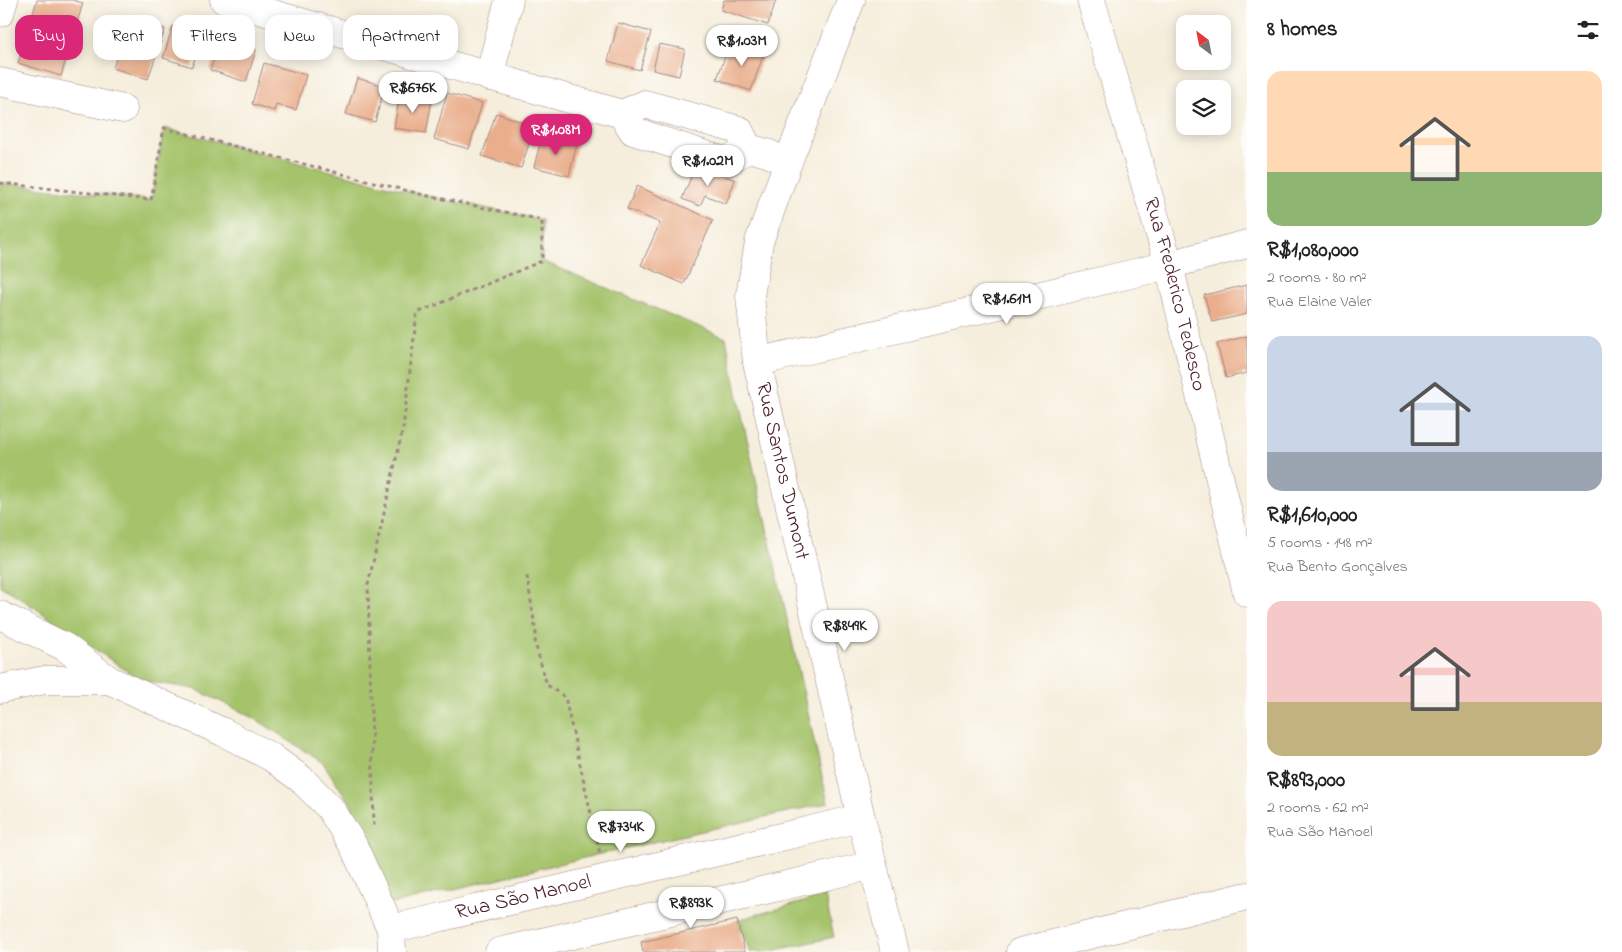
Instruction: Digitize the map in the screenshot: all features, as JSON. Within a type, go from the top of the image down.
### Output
[{"type":"street","points":[[0,14],[4,0]]},
{"type":"street","points":[[224,0],[258,5],[489,77],[622,114],[645,104],[739,130],[748,148],[768,153],[788,162]]},
{"type":"street","points":[[489,77],[509,0]]},
{"type":"street","name":"Rua Santos Dumont","points":[[851,0],[759,242],[750,296],[757,362],[861,818],[895,952]]},
{"type":"street","name":"Rua Frederico Tedesco","points":[[1091,0],[1169,265],[1247,592]]},
{"type":"street","points":[[0,82],[123,109]]},
{"type":"street","points":[[757,362],[1169,265],[1247,244]]},
{"type":"street","points":[[0,615],[65,647],[109,680],[222,732],[271,758],[301,779],[330,808],[353,845],[391,941]]},
{"type":"street","points":[[0,689],[45,680],[109,680]]},
{"type":"street","name":"Rua São Manoel","points":[[391,941],[618,875],[861,818]]},
{"type":"street","points":[[499,952],[873,865]]},
{"type":"street","points":[[1020,952],[1247,896]]},
{"type":"path","points":[[0,182],[151,200],[164,128],[424,195],[542,220],[542,261],[417,313],[403,428],[368,585],[374,828]]},
{"type":"path","points":[[527,576],[536,643],[547,684],[566,697],[600,854],[618,875]]},
{"type":"green space","points":[[164,128],[424,195],[542,220],[542,261],[726,338],[828,803],[600,854],[376,908],[352,806],[323,763],[256,719],[195,689],[140,680],[0,586],[0,183],[151,200]]},
{"type":"green space","points":[[825,896],[834,937],[768,952],[750,952],[737,920]]},
{"type":"building","points":[[37,0],[72,0],[83,3],[79,15],[32,15]]},
{"type":"building","points":[[724,0],[776,0],[768,25],[721,10]]},
{"type":"building","points":[[618,23],[651,32],[640,70],[608,61]]},
{"type":"building","points":[[172,29],[172,60],[194,60],[192,67],[163,58]]},
{"type":"building","points":[[742,42],[765,50],[751,91],[717,79],[727,51],[737,55]]},
{"type":"building","points":[[659,44],[685,49],[679,76],[653,70]]},
{"type":"building","points":[[19,60],[66,60],[61,76],[18,63]]},
{"type":"building","points":[[116,60],[154,60],[148,79],[113,68]]},
{"type":"building","points":[[214,60],[253,60],[246,82],[210,70]]},
{"type":"building","points":[[264,63],[306,75],[296,110],[276,104],[274,111],[252,104]]},
{"type":"building","points":[[357,78],[385,86],[375,122],[346,114]]},
{"type":"building","points":[[447,93],[482,103],[469,149],[434,139]]},
{"type":"building","points":[[400,94],[432,100],[426,133],[394,128]]},
{"type":"building","points":[[496,113],[535,126],[521,168],[482,156]]},
{"type":"building","points":[[542,135],[577,144],[569,176],[534,167]]},
{"type":"building","points":[[696,165],[735,180],[726,204],[705,195],[700,206],[682,199]]},
{"type":"building","points":[[637,186],[713,220],[684,284],[641,265],[660,223],[627,209]]},
{"type":"building","points":[[1247,285],[1247,314],[1212,322],[1204,295]]},
{"type":"building","points":[[1247,336],[1247,373],[1226,378],[1217,344]]},
{"type":"building","points":[[737,920],[745,952],[643,952],[641,942]]}]
